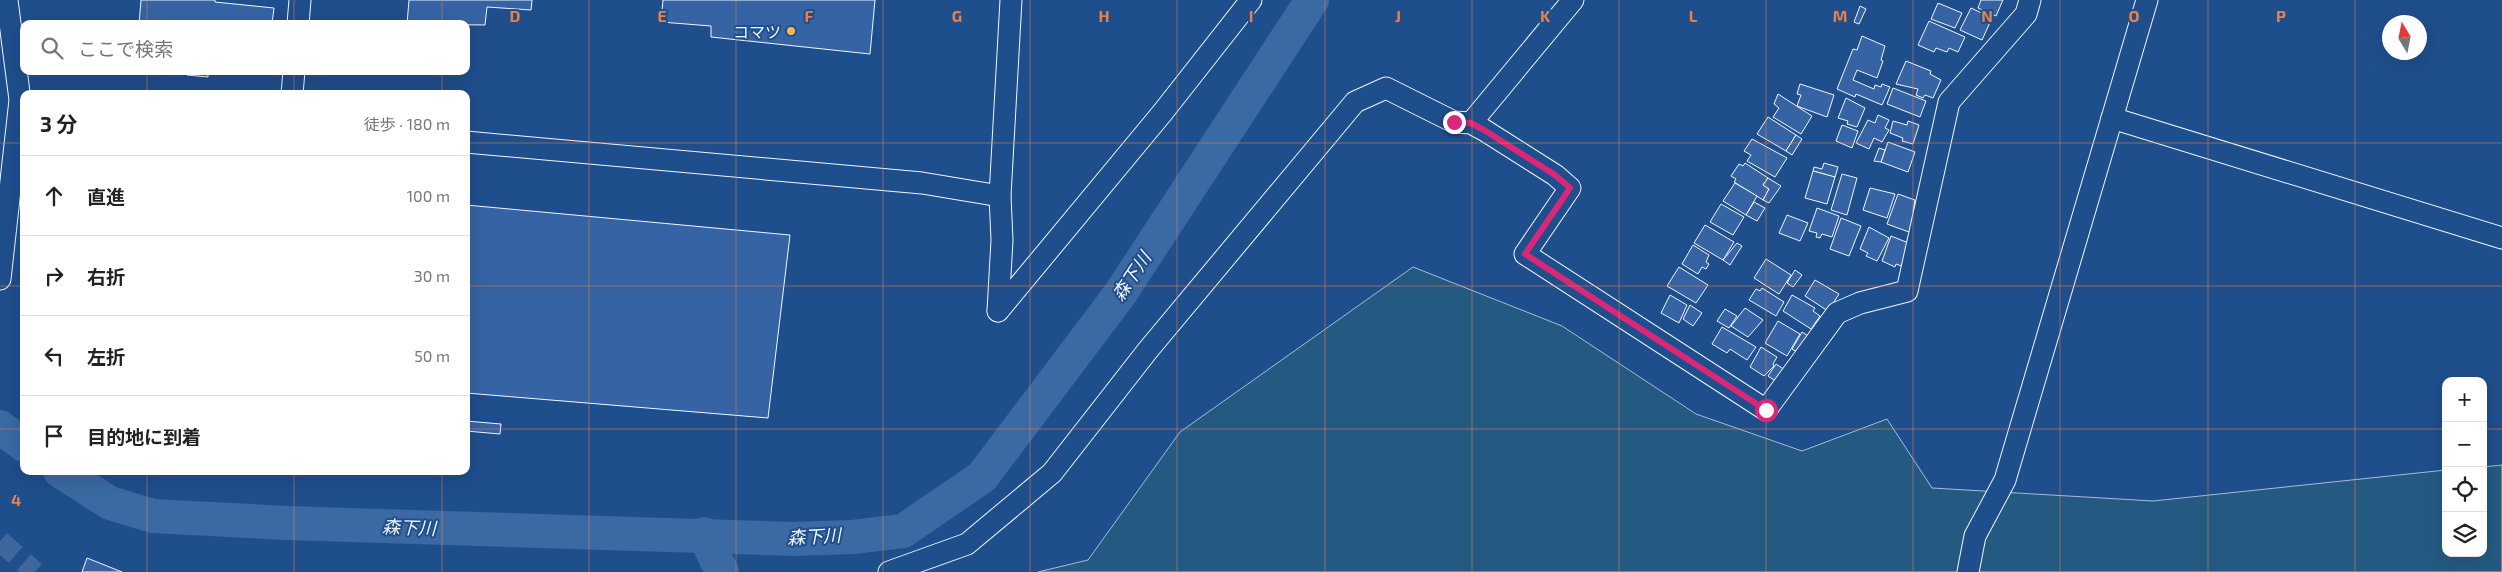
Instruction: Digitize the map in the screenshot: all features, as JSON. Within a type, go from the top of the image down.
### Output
[{"type":"street","points":[[7,0],[20,90]]},
{"type":"street","points":[[298,20],[300,0]]},
{"type":"street","points":[[1011,0],[1000,196],[1002,240],[998,311],[1163,112],[1251,0]]},
{"type":"street","points":[[1471,123],[1573,0]]},
{"type":"street","points":[[889,572],[967,544],[1052,473],[1148,350],[1354,102],[1386,88],[1454,122],[1471,123],[1555,175],[1570,188],[1525,254],[1766,410],[1837,312],[1860,303],[1907,291],[1949,102],[2026,14],[2030,0]]},
{"type":"street","points":[[1968,572],[1975,536],[2006,480],[2147,0]]},
{"type":"street","points":[[292,90],[294,75]]},
{"type":"street","points":[[0,279],[20,117]]},
{"type":"street","points":[[2112,118],[2502,238]]},
{"type":"street","points":[[470,142],[922,183],[1000,196]]},
{"type":"shaded area","points":[[1413,267],[1562,326],[1696,414],[1802,451],[1887,419],[1932,488],[2153,501],[2442,470],[2442,557],[2487,557],[2487,467],[2502,465],[2502,572],[1038,572],[1088,560],[1180,432]]},
{"type":"building","points":[[141,0],[215,0],[215,2],[274,8],[272,20],[139,20]]},
{"type":"building","points":[[409,0],[532,0],[531,10],[487,7],[485,25],[470,25],[470,20],[407,20]]},
{"type":"building","name":"コマツ","points":[[663,0],[875,0],[870,54],[711,37],[711,26],[661,22]]},
{"type":"building","points":[[1981,0],[2003,0],[1996,16],[1978,8]]},
{"type":"building","points":[[1938,3],[1962,13],[1955,28],[1931,19]]},
{"type":"building","points":[[1860,6],[1866,9],[1859,24],[1854,22]]},
{"type":"building","points":[[1971,8],[1992,18],[1982,40],[1960,30]]},
{"type":"building","points":[[1929,21],[1965,37],[1958,52],[1949,48],[1947,52],[1936,48],[1934,52],[1918,45]]},
{"type":"building","points":[[1862,36],[1885,46],[1881,60],[1883,61],[1877,78],[1857,70],[1853,80],[1874,89],[1875,85],[1881,87],[1882,84],[1890,87],[1882,105],[1856,94],[1855,97],[1837,89],[1853,49],[1857,50]]},
{"type":"building","points":[[1906,61],[1931,71],[1930,74],[1941,80],[1933,98],[1925,95],[1923,98],[1916,95],[1918,89],[1896,84]]},
{"type":"building","points":[[187,75],[208,75],[208,77]]},
{"type":"building","points":[[1800,84],[1834,95],[1827,117],[1797,106],[1801,95],[1797,94]]},
{"type":"building","points":[[1893,88],[1926,101],[1920,117],[1887,104]]},
{"type":"building","points":[[1778,94],[1812,116],[1801,134],[1773,117],[1779,108],[1774,104]]},
{"type":"building","points":[[1846,98],[1865,108],[1857,127],[1847,124],[1848,121],[1838,118]]},
{"type":"building","points":[[1878,115],[1889,120],[1885,128],[1889,130],[1882,142],[1874,138],[1869,149],[1856,143],[1868,120],[1875,123]]},
{"type":"building","points":[[1768,117],[1796,135],[1786,151],[1757,134]]},
{"type":"building","points":[[1893,121],[1907,125],[1908,121],[1919,125],[1913,144],[1902,141],[1903,138],[1890,133]]},
{"type":"building","points":[[1842,125],[1858,131],[1852,148],[1836,141]]},
{"type":"building","points":[[1796,135],[1802,139],[1792,155],[1786,151]]},
{"type":"building","points":[[1752,139],[1787,158],[1775,177],[1747,161],[1751,155],[1744,151]]},
{"type":"building","points":[[1888,142],[1915,152],[1908,172],[1881,162]]},
{"type":"building","points":[[1879,148],[1885,150],[1881,162],[1874,161]]},
{"type":"building","points":[[1745,163],[1768,178],[1763,185],[1769,189],[1763,200],[1734,182],[1736,179],[1731,176],[1739,164],[1743,166]]},
{"type":"building","points":[[1824,163],[1838,167],[1835,177],[1813,171],[1814,167],[1822,169]]},
{"type":"building","points":[[1813,171],[1835,177],[1827,204],[1805,198]]},
{"type":"building","points":[[1842,174],[1857,178],[1847,215],[1831,210]]},
{"type":"building","points":[[1768,178],[1781,186],[1769,203],[1763,200],[1769,189],[1763,185]]},
{"type":"building","points":[[1735,183],[1757,196],[1746,215],[1723,201]]},
{"type":"building","points":[[1870,188],[1895,194],[1887,218],[1863,210]]},
{"type":"building","points":[[1898,194],[1915,200],[1913,212],[1917,215],[1909,232],[1887,224]]},
{"type":"building","points":[[1754,202],[1765,208],[1757,221],[1746,215]]},
{"type":"building","points":[[1721,204],[1744,217],[1733,235],[1710,222]]},
{"type":"building","points":[[470,205],[790,235],[768,418],[470,393]]},
{"type":"building","points":[[1817,208],[1839,216],[1832,237],[1822,234],[1820,238],[1816,237],[1817,233],[1809,231]]},
{"type":"building","points":[[1787,215],[1808,223],[1800,241],[1779,233]]},
{"type":"building","points":[[1841,218],[1861,226],[1849,256],[1830,249]]},
{"type":"building","points":[[1705,225],[1734,242],[1723,260],[1694,243]]},
{"type":"building","points":[[1869,227],[1889,238],[1877,261],[1866,256],[1868,253],[1860,249]]},
{"type":"building","points":[[1891,236],[1916,246],[1907,268],[1896,264],[1895,267],[1882,261]]},
{"type":"building","points":[[1737,243],[1742,246],[1730,265],[1723,260]]},
{"type":"building","points":[[1693,245],[1709,255],[1706,262],[1709,264],[1706,269],[1702,267],[1698,274],[1682,264]]},
{"type":"building","points":[[1766,259],[1791,275],[1779,294],[1754,278]]},
{"type":"building","points":[[1679,267],[1708,285],[1696,303],[1667,286]]},
{"type":"building","points":[[1795,270],[1802,275],[1793,287],[1787,283]]},
{"type":"building","points":[[1815,280],[1839,294],[1828,311],[1805,296]]},
{"type":"building","points":[[1762,288],[1784,302],[1776,316],[1749,300],[1756,289],[1760,291]]},
{"type":"building","points":[[1670,295],[1687,305],[1679,323],[1661,313]]},
{"type":"building","points":[[1792,295],[1815,308],[1813,311],[1820,316],[1811,329],[1783,311]]},
{"type":"building","points":[[1690,305],[1702,313],[1693,326],[1683,319]]},
{"type":"building","points":[[1745,308],[1763,320],[1748,337],[1731,326]]},
{"type":"building","points":[[1725,309],[1737,316],[1729,328],[1717,321]]},
{"type":"building","points":[[1778,321],[1800,334],[1787,356],[1765,343]]},
{"type":"building","points":[[1722,327],[1756,347],[1747,360],[1730,349],[1727,353],[1712,344]]},
{"type":"building","points":[[1802,332],[1816,341],[1800,354],[1792,349]]},
{"type":"building","points":[[1761,347],[1777,357],[1773,364],[1774,366],[1764,376],[1750,367]]},
{"type":"building","points":[[1776,364],[1785,370],[1777,382],[1768,376]]},
{"type":"building","points":[[470,421],[501,424],[500,434],[470,431]]},
{"type":"building","points":[[87,558],[122,572],[82,572]]},
{"type":"waterway","name":"森下川","points":[[66,475],[110,503],[153,516],[287,523],[793,539],[853,537],[903,531],[982,477],[1120,294],[1312,0]]},
{"type":"waterway","name":"森下川","points":[[0,427],[20,442]]},
{"type":"waterway","points":[[704,534],[722,572]]},
{"type":"tunnel","points":[[0,541],[35,572]]},
{"type":"place","name":"コマツ","points":[[791,31]]},
{"type":"route","points":[[1454,122],[1471,123],[1484,130],[1555,175],[1570,188],[1525,254],[1766,410]]}]
